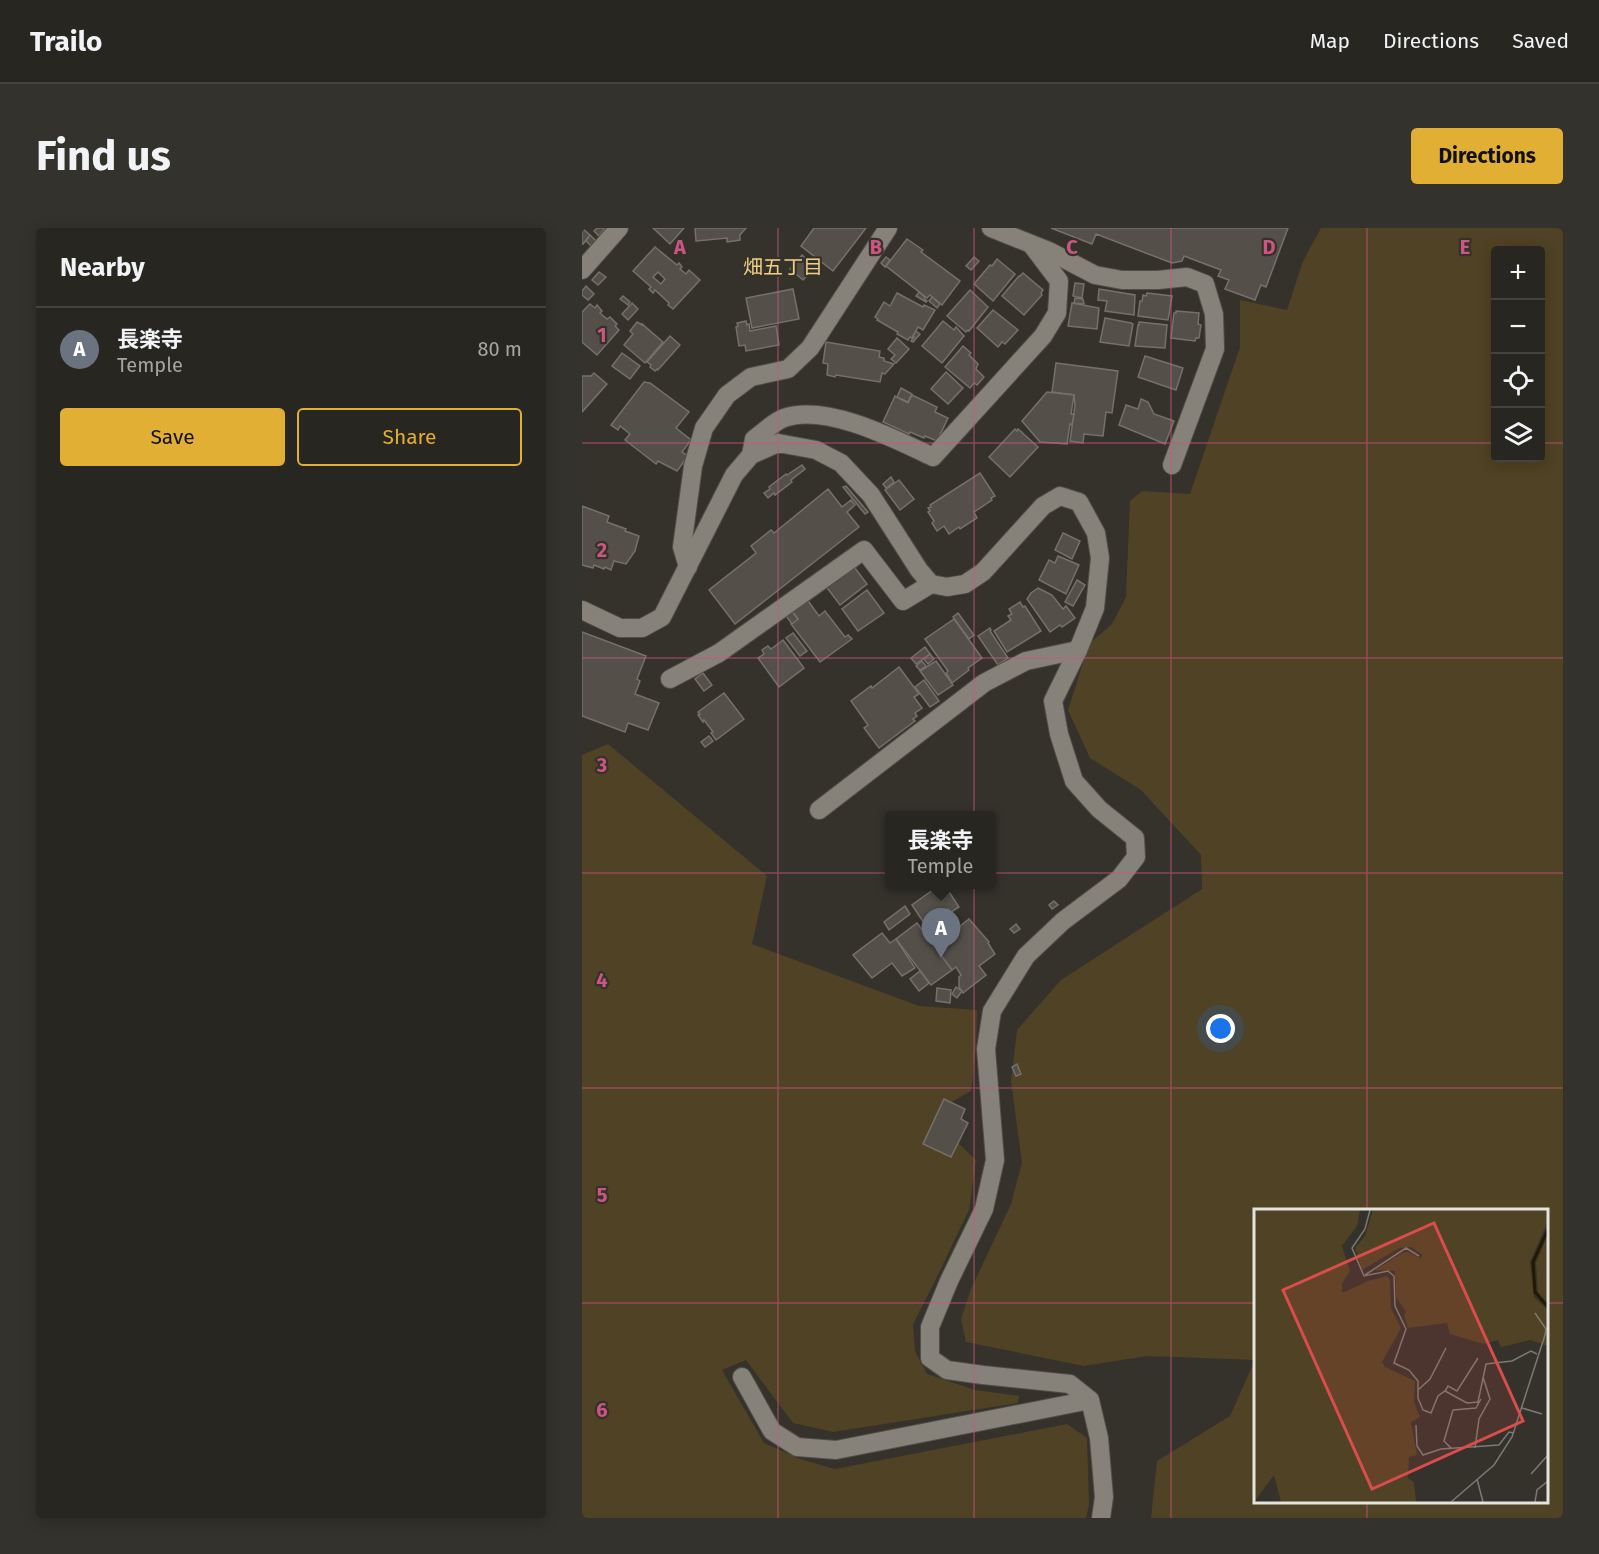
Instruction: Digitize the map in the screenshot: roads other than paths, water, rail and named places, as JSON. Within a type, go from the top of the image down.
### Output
[{"type":"street","points":[[582,270],[619,228]]},
{"type":"street","points":[[688,567],[682,547],[693,466],[704,428],[727,395],[751,377],[788,369],[810,348],[888,228]]},
{"type":"street","points":[[991,228],[1049,251],[1095,275],[1122,280],[1187,277],[1204,284],[1214,314],[1215,349],[1172,465]]},
{"type":"street","points":[[751,455],[754,440],[782,419],[801,415],[826,417],[859,425],[933,457],[1043,336],[1057,313],[1059,281],[1031,244]]},
{"type":"street","points":[[582,610],[620,628],[642,628],[662,617],[734,475],[751,455],[778,443],[816,450],[841,463],[871,495],[930,584],[947,587],[965,584],[983,572],[1043,506],[1060,496],[1080,502],[1096,533],[1100,558],[1095,608],[1053,701],[1059,734],[1074,781],[1099,809],[1135,838],[1136,857],[1119,879],[1063,921],[1026,956],[992,1011],[987,1049],[995,1160],[984,1209],[949,1281],[930,1327],[930,1358],[947,1370],[1070,1384],[1090,1400],[1100,1438],[1104,1497],[1101,1518]]},
{"type":"street","points":[[670,679],[719,653],[864,550],[903,601],[930,584]]},
{"type":"street","points":[[819,810],[984,683],[1026,661],[1078,650]]},
{"type":"street","points":[[742,1377],[772,1431],[797,1448],[836,1450],[1090,1400]]},
{"type":"place","name":"長楽寺","points":[[941,958]]},
{"type":"district","name":"畑五丁目","points":[[783,267]]}]
